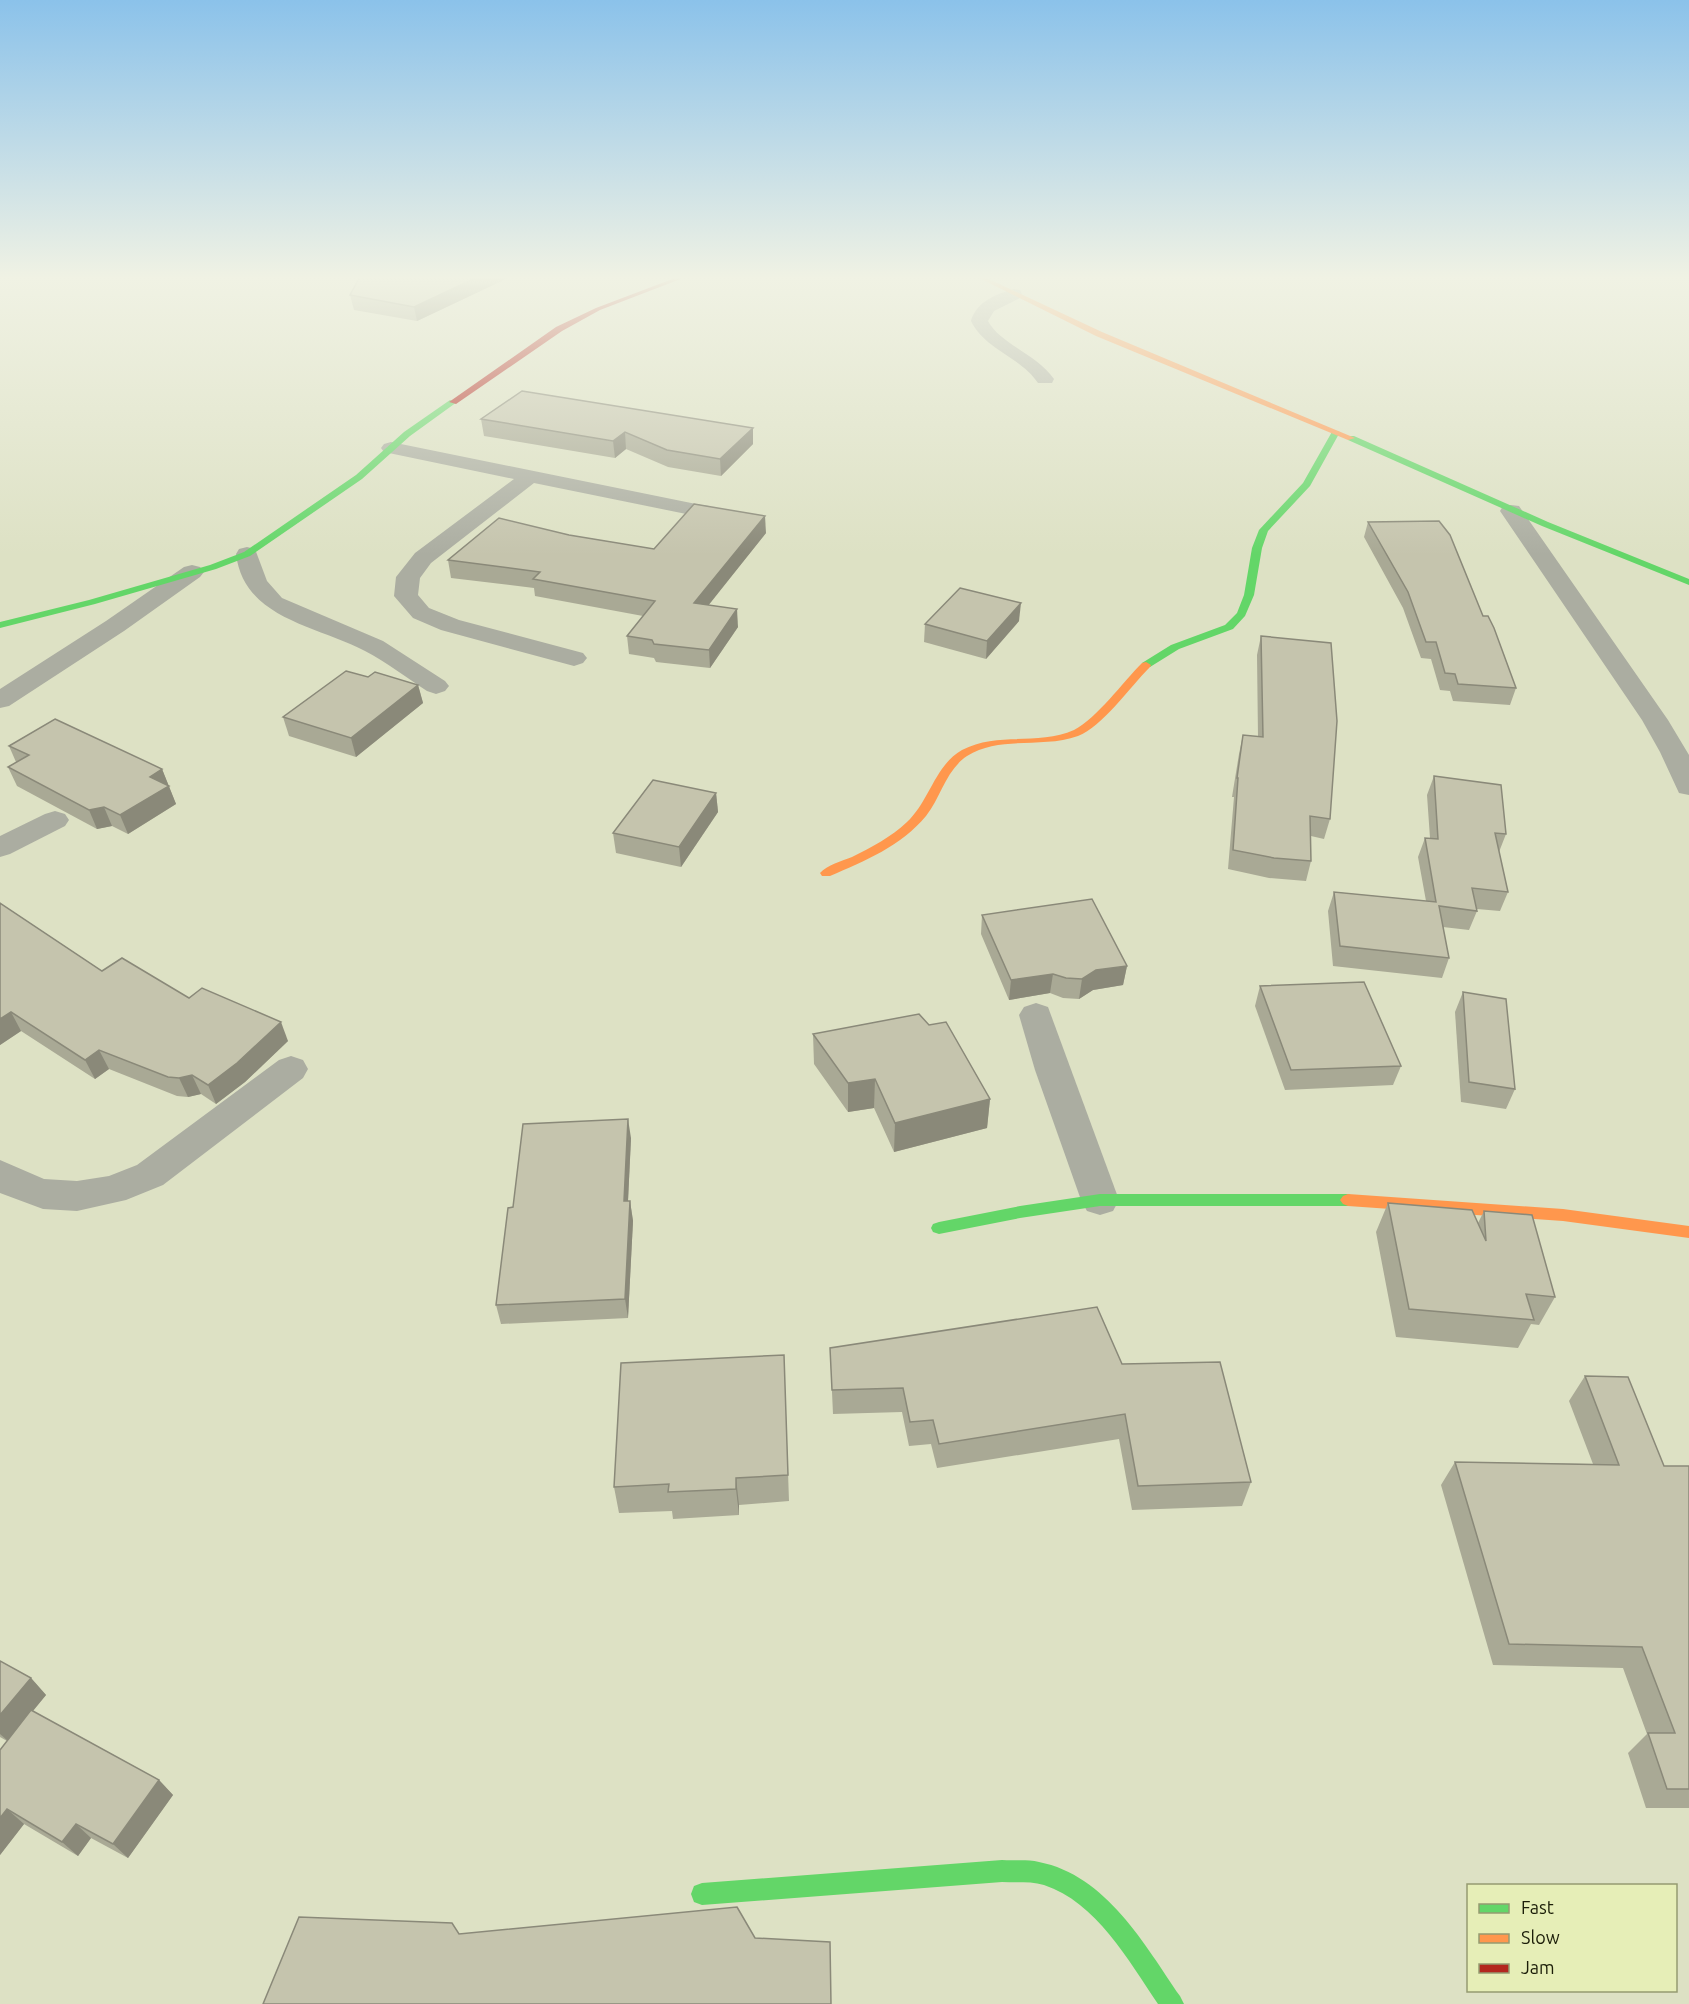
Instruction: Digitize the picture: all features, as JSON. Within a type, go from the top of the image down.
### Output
[{"type":"street","points":[[0,625],[92,602],[247,554],[359,477],[407,434],[502,369]]},
{"type":"street","points":[[1038,369],[1045,379]]},
{"type":"street","points":[[1183,369],[1336,432],[1511,511],[1689,582]]},
{"type":"street","points":[[826,873],[855,860],[903,830],[922,813],[953,761],[962,754],[994,742],[1057,739],[1082,731],[1091,725],[1154,657],[1168,649],[1209,636],[1238,620],[1245,612],[1254,559],[1269,520],[1301,493],[1316,473],[1336,432]]},
{"type":"street","points":[[391,448],[701,511]]},
{"type":"street","points":[[531,476],[423,558],[408,577],[406,596],[422,613],[450,625],[574,658]]},
{"type":"street","points":[[1511,511],[1655,720],[1674,752],[1689,787]]},
{"type":"street","points":[[247,554],[252,578],[261,591],[274,603],[374,646],[436,686]]},
{"type":"street","points":[[0,700],[115,626],[192,572]]},
{"type":"street","points":[[0,848],[55,820]]},
{"type":"street","points":[[1036,1015],[1058,1089],[1100,1200]]},
{"type":"street","points":[[0,1174],[15,1184],[43,1194],[77,1196],[113,1190],[150,1176],[291,1069]]},
{"type":"street","points":[[939,1228],[1020,1212],[1100,1200],[1328,1198],[1563,1215],[1689,1232]]},
{"type":"street","points":[[702,1894],[1002,1871],[1044,1874],[1084,1894],[1117,1928],[1172,2004]]},
{"type":"building","points":[[522,391],[753,428],[720,459],[667,450],[625,432],[613,441],[481,419]]},
{"type":"building","points":[[694,504],[765,516],[694,603],[737,609],[709,650],[654,644],[652,640],[627,636],[655,601],[533,579],[540,572],[448,560],[499,518],[569,535],[654,549]]},
{"type":"building","points":[[1439,521],[1450,535],[1483,616],[1488,616],[1494,628],[1516,688],[1458,684],[1455,674],[1445,673],[1436,642],[1426,642],[1408,592],[1368,522]]},
{"type":"building","points":[[960,588],[1021,603],[987,641],[925,624]]},
{"type":"building","points":[[1261,636],[1331,643],[1337,721],[1330,819],[1310,816],[1311,861],[1274,858],[1233,850],[1237,778],[1243,735],[1263,737]]},
{"type":"building","points":[[346,671],[368,677],[375,672],[418,685],[351,738],[283,717]]},
{"type":"building","points":[[55,719],[162,769],[150,777],[169,786],[120,815],[104,807],[89,810],[8,767],[29,755],[9,746]]},
{"type":"building","points":[[1434,776],[1501,785],[1506,834],[1495,833],[1508,892],[1472,888],[1477,911],[1439,906],[1449,958],[1340,946],[1334,892],[1436,902],[1425,838],[1438,839]]},
{"type":"building","points":[[653,780],[716,793],[679,847],[613,833]]},
{"type":"building","points":[[1092,899],[1127,966],[1096,970],[1082,979],[1053,974],[1011,980],[982,915]]},
{"type":"building","points":[[0,903],[102,971],[122,958],[189,998],[202,988],[281,1022],[237,1063],[208,1085],[192,1075],[179,1078],[168,1077],[99,1050],[85,1060],[11,1012],[0,1019]]},
{"type":"building","points":[[1364,982],[1401,1066],[1291,1070],[1260,986]]},
{"type":"building","points":[[1463,992],[1506,999],[1515,1089],[1469,1082]]},
{"type":"building","points":[[919,1014],[929,1025],[946,1022],[990,1099],[895,1123],[875,1079],[848,1083],[813,1034]]},
{"type":"building","points":[[628,1119],[624,1201],[630,1201],[625,1299],[496,1305],[508,1208],[513,1207],[523,1124]]},
{"type":"building","points":[[1388,1203],[1472,1210],[1486,1241],[1484,1211],[1532,1215],[1555,1297],[1526,1294],[1534,1320],[1409,1309]]},
{"type":"building","points":[[1097,1307],[1122,1364],[1220,1362],[1251,1482],[1138,1486],[1125,1414],[939,1444],[933,1420],[910,1422],[903,1388],[832,1390],[830,1348]]},
{"type":"building","points":[[784,1355],[788,1475],[736,1478],[736,1489],[668,1492],[669,1484],[614,1487],[621,1363]]},
{"type":"building","points":[[1585,1376],[1628,1377],[1664,1466],[1689,1466],[1689,1789],[1667,1789],[1648,1733],[1675,1733],[1642,1647],[1509,1644],[1455,1462],[1619,1465]]},
{"type":"building","points":[[0,1661],[31,1678],[0,1715]]},
{"type":"building","points":[[31,1710],[159,1780],[113,1844],[76,1824],[62,1842],[7,1809],[0,1818],[0,1750]]},
{"type":"building","points":[[737,1907],[755,1938],[830,1942],[831,2004],[263,2004],[299,1917],[452,1923],[459,1934]]},
{"type":"traffic: fast","points":[[0,625],[92,602],[213,567],[247,554],[359,477],[407,434],[453,402]]},
{"type":"traffic: fast","points":[[1146,665],[1175,647],[1229,627],[1242,614],[1249,595],[1257,548],[1264,530],[1307,484],[1336,432]]},
{"type":"traffic: fast","points":[[1351,438],[1545,524],[1689,582]]},
{"type":"traffic: fast","points":[[939,1228],[1020,1212],[1100,1200],[1348,1200]]},
{"type":"traffic: fast","points":[[702,1894],[1002,1871],[1044,1874],[1065,1883],[1084,1895],[1101,1910],[1132,1947],[1172,2004]]},
{"type":"traffic: slow","points":[[1183,369],[1351,438]]},
{"type":"traffic: slow","points":[[826,873],[878,849],[902,833],[922,813],[945,774],[963,754],[994,743],[1044,739],[1075,733],[1095,721],[1146,665]]},
{"type":"traffic: slow","points":[[1348,1200],[1563,1215],[1689,1232]]},
{"type":"traffic: jam","points":[[453,402],[502,369]]}]
